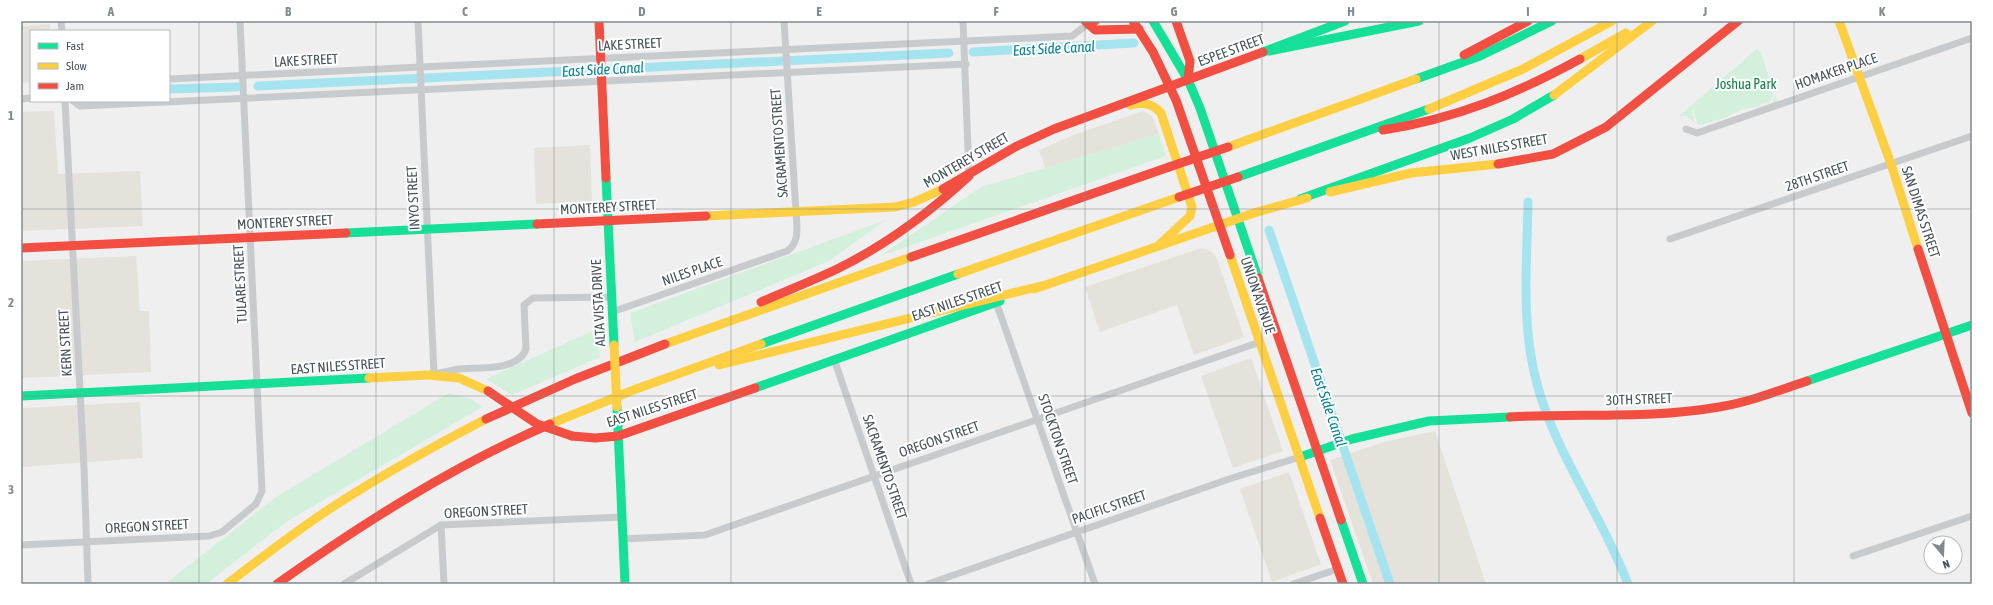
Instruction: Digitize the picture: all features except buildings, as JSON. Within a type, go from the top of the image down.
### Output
[{"type":"main road","name":"ALTA VISTA DRIVE","points":[[599,21],[625,584]]},
{"type":"main road","name":"UNION AVENUE","points":[[1133,21],[1153,52],[1170,86],[1229,222],[1318,451],[1364,584]]},
{"type":"main road","name":"UNION AVENUE","points":[[1153,21],[1188,80],[1200,108],[1260,342],[1343,584]]},
{"type":"main road","name":"UNION AVENUE","points":[[1176,21],[1190,61],[1188,80]]},
{"type":"main road","name":"ESPEE STREET","points":[[1170,86],[1269,51],[1345,21]]},
{"type":"main road","points":[[1269,51],[1419,21]]},
{"type":"main road","points":[[1424,76],[1528,21]]},
{"type":"main road","points":[[227,584],[305,527],[361,489],[429,451],[532,397],[645,351],[702,330],[1169,166],[1228,147],[1480,56],[1552,21]]},
{"type":"main road","points":[[278,584],[350,533],[499,448],[567,416],[685,370],[1238,177],[1452,100],[1537,64],[1612,21]]},
{"type":"main road","points":[[1364,132],[1407,128],[1453,116],[1493,101],[1537,83],[1647,21]]},
{"type":"main road","points":[[1300,199],[1470,138],[1513,119],[1558,93],[1652,21]]},
{"type":"main road","name":"WEST NILES STREET","points":[[1229,222],[1300,199],[1411,173],[1512,162],[1553,154],[1606,127],[1738,21]]},
{"type":"main road","name":"SAN DIMAS STREET","points":[[1839,21],[1858,77],[1891,164],[1945,334],[1972,413]]},
{"type":"main road","points":[[1090,22],[1095,30],[1139,29]]},
{"type":"main road","name":"MONTEREY STREET","points":[[21,248],[884,208],[911,204],[942,192],[1035,137],[1170,86]]},
{"type":"main road","points":[[1104,110],[1147,103],[1155,106],[1161,113],[1192,207],[1190,216],[1156,247]]},
{"type":"main road","points":[[702,330],[846,264],[881,245],[945,200],[969,176]]},
{"type":"main road","name":"EAST NILES STREET","points":[[21,396],[258,385],[434,374],[459,378],[488,391],[534,423],[556,432],[584,439],[601,439],[618,436],[1041,286],[1229,222]]},
{"type":"main road","points":[[685,370],[702,369],[1041,286]]},
{"type":"main road","name":"30TH STREET","points":[[1300,457],[1352,439],[1429,421],[1528,416],[1661,414],[1694,411],[1738,403],[1764,396],[1972,325]]},
{"type":"street","name":"TULARE STREET","points":[[240,21],[258,385],[262,492],[260,498]]},
{"type":"street","name":"INYO STREET","points":[[418,21],[434,374]]},
{"type":"street","name":"SACRAMENTO STREET","points":[[779,254],[786,251],[795,243],[797,237],[784,21]]},
{"type":"street","points":[[963,21],[966,64],[969,176]]},
{"type":"street","name":"LAKE STREET","points":[[170,79],[786,52],[1072,36],[1090,22]]},
{"type":"street","name":"HOMAKER PLACE","points":[[1686,130],[1697,132],[1972,38]]},
{"type":"street","points":[[170,102],[966,64]]},
{"type":"street","name":"KERN STREET","points":[[65,102],[81,393],[88,584]]},
{"type":"street","points":[[74,102],[80,106],[162,102]]},
{"type":"street","name":"28TH STREET","points":[[1670,239],[1972,136]]},
{"type":"street","name":"NILES PLACE","points":[[612,312],[779,254]]},
{"type":"street","points":[[434,374],[460,369],[494,368],[516,360],[526,349],[524,305],[533,298],[612,297]]},
{"type":"street","name":"STOCKTON STREET","points":[[996,302],[1095,584]]},
{"type":"street","name":"OREGON STREET","points":[[623,539],[705,535],[1260,342]]},
{"type":"street","name":"SACRAMENTO STREET","points":[[834,359],[911,584]]},
{"type":"street","name":"PACIFIC STREET","points":[[928,584],[1232,478],[1300,457]]},
{"type":"street","name":"OREGON STREET","points":[[21,544],[216,535],[256,504],[260,498]]},
{"type":"street","points":[[1853,556],[1972,516]]},
{"type":"street","name":"OREGON STREET","points":[[344,584],[441,526],[622,517]]},
{"type":"street","points":[[441,526],[444,584]]},
{"type":"street","points":[[1293,584],[1338,569]]},
{"type":"shaded area","points":[[50,24],[50,30],[30,30],[30,82],[21,83],[21,26]]},
{"type":"shaded area","points":[[54,111],[58,174],[140,171],[143,226],[21,231],[21,112]]},
{"type":"shaded area","points":[[1143,111],[1152,116],[1159,134],[1045,168],[1039,150],[1076,134]]},
{"type":"shaded area","points":[[590,145],[592,201],[536,204],[534,148]]},
{"type":"shaded area","points":[[1201,248],[1212,252],[1217,259],[1244,337],[1194,355],[1177,305],[1100,332],[1085,287]]},
{"type":"shaded area","points":[[136,256],[140,311],[149,311],[151,372],[21,378],[21,261]]},
{"type":"shaded area","points":[[1251,358],[1283,451],[1233,468],[1201,376]]},
{"type":"shaded area","points":[[140,402],[143,458],[21,467],[21,408]]},
{"type":"shaded area","points":[[1435,431],[1486,584],[1373,584],[1330,460],[1384,442]]},
{"type":"shaded area","points":[[1289,472],[1321,564],[1272,582],[1240,489]]},
{"type":"green space","name":"Joshua Park","points":[[1758,48],[1758,52],[1760,50],[1778,103],[1770,105],[1775,96],[1771,84],[1767,81],[1773,96],[1769,103],[1740,110],[1725,118],[1700,125],[1697,123],[1693,108],[1692,113],[1695,123],[1686,116],[1679,116]]},
{"type":"green space","points":[[1159,134],[1166,156],[880,256],[981,187]]},
{"type":"green space","points":[[886,220],[829,261],[635,342],[630,313]]},
{"type":"green space","points":[[597,329],[600,357],[512,395],[486,379]]},
{"type":"green space","points":[[449,393],[471,399],[482,407],[286,522],[206,584],[165,584],[276,497]]},
{"type":"waterway","name":"East Side Canal","points":[[973,52],[1134,43]]},
{"type":"waterway","name":"East Side Canal","points":[[258,86],[949,53]]},
{"type":"waterway","name":"East Side Canal","points":[[170,89],[237,87]]},
{"type":"waterway","points":[[1528,202],[1526,292],[1528,336],[1536,380],[1554,433],[1605,533],[1628,584]]},
{"type":"waterway","name":"East Side Canal","points":[[1269,230],[1390,584]]},
{"type":"traffic: fast","points":[[1153,21],[1188,80],[1200,108],[1258,278]]},
{"type":"traffic: fast","points":[[1263,52],[1345,21]]},
{"type":"traffic: fast","points":[[1269,51],[1419,21]]},
{"type":"traffic: fast","points":[[1416,79],[1480,56],[1552,21]]},
{"type":"traffic: fast","points":[[1300,199],[1470,138],[1513,119],[1554,95]]},
{"type":"traffic: fast","points":[[1238,177],[1429,109]]},
{"type":"traffic: fast","points":[[606,178],[614,345]]},
{"type":"traffic: fast","points":[[346,233],[537,224]]},
{"type":"traffic: fast","points":[[761,344],[958,274]]},
{"type":"traffic: fast","points":[[755,388],[1000,301]]},
{"type":"traffic: fast","points":[[1807,381],[1972,325]]},
{"type":"traffic: fast","points":[[21,396],[369,378]]},
{"type":"traffic: fast","points":[[617,407],[625,584]]},
{"type":"traffic: fast","points":[[1300,457],[1352,439],[1429,421],[1510,417]]},
{"type":"traffic: fast","points":[[1341,520],[1363,584]]},
{"type":"traffic: slow","points":[[1429,109],[1523,69],[1612,21]]},
{"type":"traffic: slow","points":[[1554,95],[1652,21]]},
{"type":"traffic: slow","points":[[1839,21],[1891,164],[1918,249]]},
{"type":"traffic: slow","points":[[1580,59],[1626,33]]},
{"type":"traffic: slow","points":[[1228,147],[1416,79]]},
{"type":"traffic: slow","points":[[1130,105],[1151,105],[1161,113],[1192,207],[1190,216],[1159,245]]},
{"type":"traffic: slow","points":[[1330,192],[1411,173],[1498,164]]},
{"type":"traffic: slow","points":[[706,216],[895,207],[914,202],[943,189]]},
{"type":"traffic: slow","points":[[958,274],[1179,197]]},
{"type":"traffic: slow","points":[[1034,289],[1257,212],[1307,198]]},
{"type":"traffic: slow","points":[[1230,255],[1320,518]]},
{"type":"traffic: slow","points":[[665,344],[911,257]]},
{"type":"traffic: slow","points":[[719,365],[1041,286]]},
{"type":"traffic: slow","points":[[550,424],[636,389],[761,344]]},
{"type":"traffic: slow","points":[[614,345],[617,407]]},
{"type":"traffic: slow","points":[[369,378],[427,375],[459,378],[488,391]]},
{"type":"traffic: slow","points":[[227,584],[328,510],[366,486],[486,419]]},
{"type":"traffic: jam","points":[[599,21],[606,178]]},
{"type":"traffic: jam","points":[[1085,21],[1095,30],[1139,29]]},
{"type":"traffic: jam","points":[[1088,24],[1095,21]]},
{"type":"traffic: jam","points":[[1133,21],[1153,52],[1176,100],[1230,255]]},
{"type":"traffic: jam","points":[[1176,21],[1190,61],[1188,80]]},
{"type":"traffic: jam","points":[[1464,55],[1528,21]]},
{"type":"traffic: jam","points":[[1498,164],[1553,154],[1606,127],[1738,21]]},
{"type":"traffic: jam","points":[[943,189],[1017,146],[1054,129],[1263,52]]},
{"type":"traffic: jam","points":[[1383,130],[1435,119],[1484,104],[1556,72],[1580,59]]},
{"type":"traffic: jam","points":[[1169,167],[1228,147]]},
{"type":"traffic: jam","points":[[911,257],[1169,167]]},
{"type":"traffic: jam","points":[[761,302],[809,282],[873,250],[923,215],[969,176]]},
{"type":"traffic: jam","points":[[1179,197],[1238,177]]},
{"type":"traffic: jam","points":[[537,224],[706,216]]},
{"type":"traffic: jam","points":[[21,248],[346,233]]},
{"type":"traffic: jam","points":[[1918,249],[1972,413]]},
{"type":"traffic: jam","points":[[1258,278],[1341,520]]},
{"type":"traffic: jam","points":[[486,419],[575,379],[665,344]]},
{"type":"traffic: jam","points":[[1510,417],[1641,414],[1693,411],[1741,402],[1807,381]]},
{"type":"traffic: jam","points":[[572,436],[595,438],[618,436],[755,388]]},
{"type":"traffic: jam","points":[[488,391],[537,424],[572,436]]},
{"type":"traffic: jam","points":[[277,584],[342,539],[409,497],[479,458],[550,424]]},
{"type":"traffic: jam","points":[[1320,518],[1343,584]]}]
